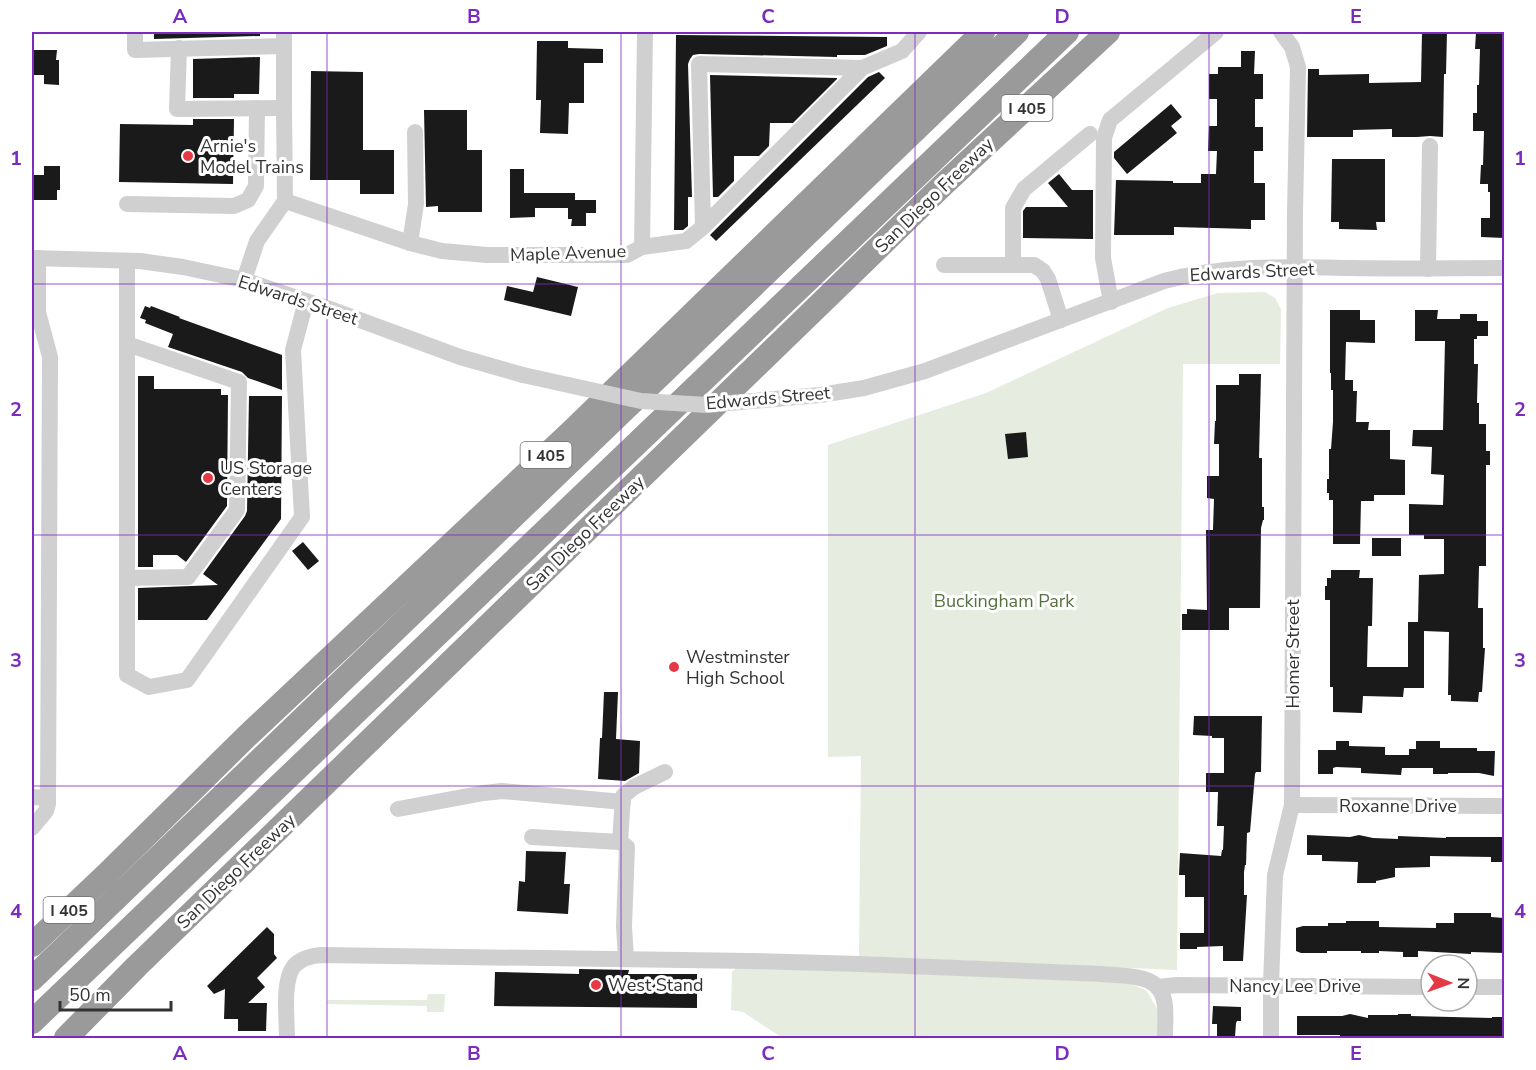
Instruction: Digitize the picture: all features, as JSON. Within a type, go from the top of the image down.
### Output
[{"type":"highway","name":"I 405","points":[[32,945],[113,884],[247,736],[572,431],[983,32]]},
{"type":"highway","points":[[34,976],[113,884],[572,461],[1017,32]]},
{"type":"highway","points":[[34,1019],[1067,32]]},
{"type":"highway","name":"San Diego Freeway","points":[[66,1038],[137,966],[936,192],[1108,32]]},
{"type":"street","points":[[135,32],[135,50],[284,39],[285,201],[257,240],[244,280]]},
{"type":"street","name":"Maple Avenue","points":[[285,201],[442,251],[487,255],[627,255],[642,247],[645,32]]},
{"type":"street","points":[[642,247],[686,241],[703,227],[862,68],[902,51],[919,32]]},
{"type":"street","points":[[1111,302],[1102,258],[1104,138],[1110,120],[1216,32]]},
{"type":"street","name":"Homer Street","points":[[1271,1038],[1275,875],[1292,805],[1298,67],[1292,47],[1281,32]]},
{"type":"street","points":[[179,48],[177,109],[284,108]]},
{"type":"street","points":[[703,227],[699,64],[862,68]]},
{"type":"street","points":[[127,204],[234,206],[248,200],[256,186],[257,108]]},
{"type":"street","points":[[411,243],[416,204],[415,132]]},
{"type":"street","points":[[1013,266],[1013,208],[1018,199],[1024,189],[1090,134]]},
{"type":"street","points":[[1428,269],[1430,146]]},
{"type":"street","points":[[32,828],[46,811],[40,797],[50,381],[49,351],[35,312],[35,258]]},
{"type":"street","name":"Edwards Street","points":[[35,258],[140,261],[183,267],[244,280],[460,357],[523,375],[641,401],[706,405],[820,395],[864,388],[925,371],[1164,281],[1208,271],[1295,267],[1504,268]]},
{"type":"street","points":[[127,261],[127,675],[149,687],[187,680],[302,517],[293,350],[306,301]]},
{"type":"street","points":[[944,265],[1034,266],[1043,271],[1048,279],[1061,320]]},
{"type":"street","points":[[127,344],[239,382],[237,510],[188,577],[127,578]]},
{"type":"street","points":[[32,351],[49,351]]},
{"type":"street","points":[[620,842],[623,796],[634,787],[665,771]]},
{"type":"street","points":[[398,809],[502,791],[623,802]]},
{"type":"street","name":"Roxanne Drive","points":[[1292,805],[1504,806]]},
{"type":"street","points":[[532,837],[620,842],[627,847],[624,926],[626,959]]},
{"type":"street","points":[[287,1038],[287,986],[293,968],[299,961],[309,956],[321,955],[861,964],[1102,974],[1142,978],[1158,987],[1163,993],[1165,1006],[1165,1038]]},
{"type":"street","name":"Nancy Lee Drive","points":[[1158,987],[1177,985],[1419,987]]},
{"type":"street","points":[[1479,987],[1504,987]]},
{"type":"green space","name":"Buckingham Park","points":[[1265,292],[1275,298],[1281,309],[1280,364],[1183,364],[1177,970],[859,956],[861,756],[828,757],[828,445],[986,393],[1168,308],[1218,293]]},
{"type":"green space","points":[[738,966],[1128,983],[1146,990],[1158,1010],[1160,1038],[781,1038],[743,1012],[731,1010],[732,972]]},
{"type":"green space","points":[[428,994],[445,994],[444,1012],[427,1012],[427,1006],[327,1004],[328,1000],[427,1000]]},
{"type":"building","points":[[154,32],[260,32],[260,36],[154,39]]},
{"type":"building","points":[[1422,32],[1447,32],[1443,137],[1392,137],[1392,129],[1353,130],[1353,137],[1307,137],[1308,69],[1319,69],[1319,75],[1369,74],[1369,83],[1421,82]]},
{"type":"building","points":[[1476,32],[1504,32],[1504,238],[1481,237],[1481,218],[1490,218],[1490,192],[1488,192],[1488,184],[1480,184],[1484,131],[1473,131],[1473,113],[1477,113],[1477,85],[1479,85],[1480,49],[1475,49]]},
{"type":"building","points":[[676,35],[887,37],[887,46],[865,55],[837,55],[837,57],[693,55],[688,64],[692,197],[688,197],[688,226],[683,230],[674,230]]},
{"type":"building","points":[[537,41],[568,41],[568,48],[603,49],[603,63],[584,63],[584,103],[569,103],[568,134],[540,133],[541,100],[536,100]]},
{"type":"building","points":[[32,50],[57,50],[59,85],[44,84],[44,75],[33,75]]},
{"type":"building","points":[[1241,51],[1255,51],[1254,74],[1263,74],[1263,99],[1255,99],[1255,127],[1263,127],[1263,151],[1254,151],[1254,183],[1265,183],[1265,220],[1251,220],[1251,229],[1174,227],[1174,235],[1114,235],[1116,180],[1201,183],[1201,174],[1216,174],[1217,151],[1208,151],[1209,126],[1217,126],[1217,99],[1209,99],[1209,74],[1218,74],[1218,67],[1241,67]]},
{"type":"building","points":[[260,57],[259,94],[234,94],[234,98],[193,98],[193,59]]},
{"type":"building","points":[[311,71],[363,72],[363,150],[394,150],[394,194],[360,194],[360,180],[310,180]]},
{"type":"building","points":[[879,72],[885,78],[716,241],[710,235],[868,77]]},
{"type":"building","points":[[710,75],[837,79],[793,123],[770,123],[769,146],[759,156],[734,156],[734,181],[718,197],[713,197]]},
{"type":"building","points":[[1171,104],[1182,117],[1171,126],[1177,133],[1127,174],[1114,158],[1114,152]]},
{"type":"building","points":[[424,110],[467,110],[467,150],[482,150],[482,212],[438,212],[438,206],[426,207]]},
{"type":"building","points":[[193,119],[234,119],[233,184],[119,182],[120,124],[193,125]]},
{"type":"building","points":[[1332,159],[1385,159],[1385,222],[1376,222],[1377,230],[1339,229],[1339,222],[1331,222]]},
{"type":"building","points":[[44,166],[60,166],[60,190],[57,190],[57,200],[32,200],[32,175],[44,175]]},
{"type":"building","points":[[510,169],[524,169],[524,193],[575,193],[575,200],[596,200],[596,213],[586,213],[586,226],[571,226],[572,219],[568,219],[568,208],[535,208],[535,217],[510,218]]},
{"type":"building","points":[[1059,174],[1072,190],[1093,190],[1093,239],[1023,238],[1023,211],[1026,207],[1068,207],[1048,183]]},
{"type":"building","points":[[537,277],[578,287],[571,316],[504,300],[507,286],[533,292]]},
{"type":"building","points":[[145,306],[150,308],[151,306],[282,355],[282,390],[248,378],[242,372],[168,347],[173,334],[145,323],[146,320],[140,318]]},
{"type":"building","points":[[1330,310],[1360,310],[1360,320],[1375,320],[1375,343],[1346,342],[1345,380],[1353,380],[1353,391],[1357,391],[1356,422],[1369,422],[1368,430],[1390,430],[1390,459],[1405,460],[1405,495],[1374,495],[1374,501],[1361,501],[1360,544],[1333,544],[1333,500],[1329,500],[1329,493],[1327,493],[1333,422]]},
{"type":"building","points":[[1415,310],[1438,310],[1437,319],[1460,319],[1460,314],[1477,314],[1477,321],[1488,321],[1488,336],[1477,336],[1477,339],[1474,339],[1474,364],[1478,364],[1479,424],[1486,424],[1486,451],[1490,451],[1490,465],[1486,465],[1486,566],[1479,566],[1478,608],[1483,608],[1483,648],[1485,648],[1482,692],[1479,692],[1478,702],[1451,701],[1451,695],[1448,695],[1449,632],[1424,631],[1424,688],[1404,688],[1403,697],[1363,696],[1362,713],[1333,712],[1333,687],[1330,687],[1330,600],[1325,600],[1325,586],[1327,586],[1327,578],[1331,578],[1331,570],[1360,570],[1359,578],[1373,578],[1372,626],[1368,626],[1367,667],[1408,667],[1408,622],[1418,622],[1419,575],[1444,574],[1444,539],[1424,539],[1424,535],[1409,535],[1409,504],[1443,505],[1444,475],[1431,474],[1432,447],[1412,446],[1413,430],[1443,430],[1445,341],[1415,341]]},
{"type":"building","points":[[1239,374],[1261,374],[1259,458],[1262,458],[1264,520],[1261,528],[1260,608],[1229,608],[1229,630],[1182,630],[1182,614],[1187,614],[1187,609],[1207,610],[1206,530],[1213,530],[1214,499],[1207,498],[1207,476],[1219,476],[1219,444],[1214,444],[1216,385],[1239,385]]},
{"type":"building","points":[[138,376],[154,376],[154,389],[221,389],[221,395],[228,395],[227,506],[186,562],[177,555],[153,555],[153,567],[138,567]]},
{"type":"building","points":[[249,396],[282,396],[281,519],[207,620],[138,620],[138,588],[218,585],[203,574],[247,511]]},
{"type":"building","points":[[1026,432],[1028,457],[1008,459],[1005,434]]},
{"type":"building","points":[[1372,538],[1401,538],[1401,556],[1372,556]]},
{"type":"building","points":[[303,542],[319,561],[308,570],[292,551]]},
{"type":"building","points":[[604,692],[618,692],[616,739],[640,741],[639,773],[625,781],[598,779]]},
{"type":"building","points":[[1194,716],[1262,716],[1261,772],[1255,774],[1250,832],[1247,833],[1244,895],[1247,895],[1243,961],[1223,961],[1223,946],[1180,949],[1180,933],[1204,933],[1204,897],[1185,897],[1185,875],[1179,875],[1180,853],[1221,856],[1223,850],[1224,826],[1217,826],[1218,792],[1206,792],[1206,773],[1224,773],[1224,738],[1193,735]]},
{"type":"building","points":[[1336,741],[1349,741],[1349,746],[1385,747],[1385,755],[1409,755],[1409,749],[1416,749],[1416,741],[1440,741],[1440,748],[1477,748],[1477,751],[1495,751],[1494,776],[1479,773],[1433,774],[1433,768],[1402,768],[1401,775],[1361,773],[1361,768],[1336,767],[1333,768],[1333,774],[1318,774],[1318,750],[1336,750]]},
{"type":"building","points":[[1307,835],[1350,837],[1359,835],[1398,839],[1398,836],[1504,837],[1504,862],[1491,862],[1491,857],[1430,856],[1430,867],[1395,868],[1395,877],[1376,881],[1376,883],[1357,883],[1358,862],[1322,861],[1322,855],[1307,855]]},
{"type":"building","points":[[526,851],[566,852],[564,884],[570,884],[568,914],[517,911],[519,881],[525,882]]},
{"type":"building","points":[[1454,913],[1491,913],[1491,917],[1504,918],[1504,953],[1418,951],[1418,957],[1403,957],[1403,952],[1301,953],[1296,951],[1296,928],[1303,926],[1328,926],[1328,923],[1346,923],[1346,921],[1379,921],[1379,927],[1436,928],[1436,923],[1454,923]]},
{"type":"building","points":[[267,927],[274,934],[274,954],[277,958],[257,978],[265,987],[248,1003],[267,1003],[266,1031],[238,1031],[238,1019],[224,1019],[225,989],[214,994],[207,986]]},
{"type":"building","name":"West Stand","points":[[579,969],[629,970],[628,974],[697,974],[697,1008],[494,1006],[495,972],[579,974]]},
{"type":"building","points":[[1213,1006],[1241,1007],[1241,1021],[1236,1023],[1235,1037],[1217,1037],[1217,1024],[1212,1024]]},
{"type":"building","points":[[1350,1014],[1368,1018],[1368,1015],[1398,1014],[1504,1017],[1504,1038],[1340,1038],[1340,1035],[1297,1035],[1297,1016]]},
{"type":"place","name":"Arnie's Model Trains","points":[[188,156]]},
{"type":"place","name":"US Storage Centers","points":[[208,478]]},
{"type":"place","name":"Westminster High School","points":[[674,667]]},
{"type":"place","name":"West Stand","points":[[596,985]]}]
